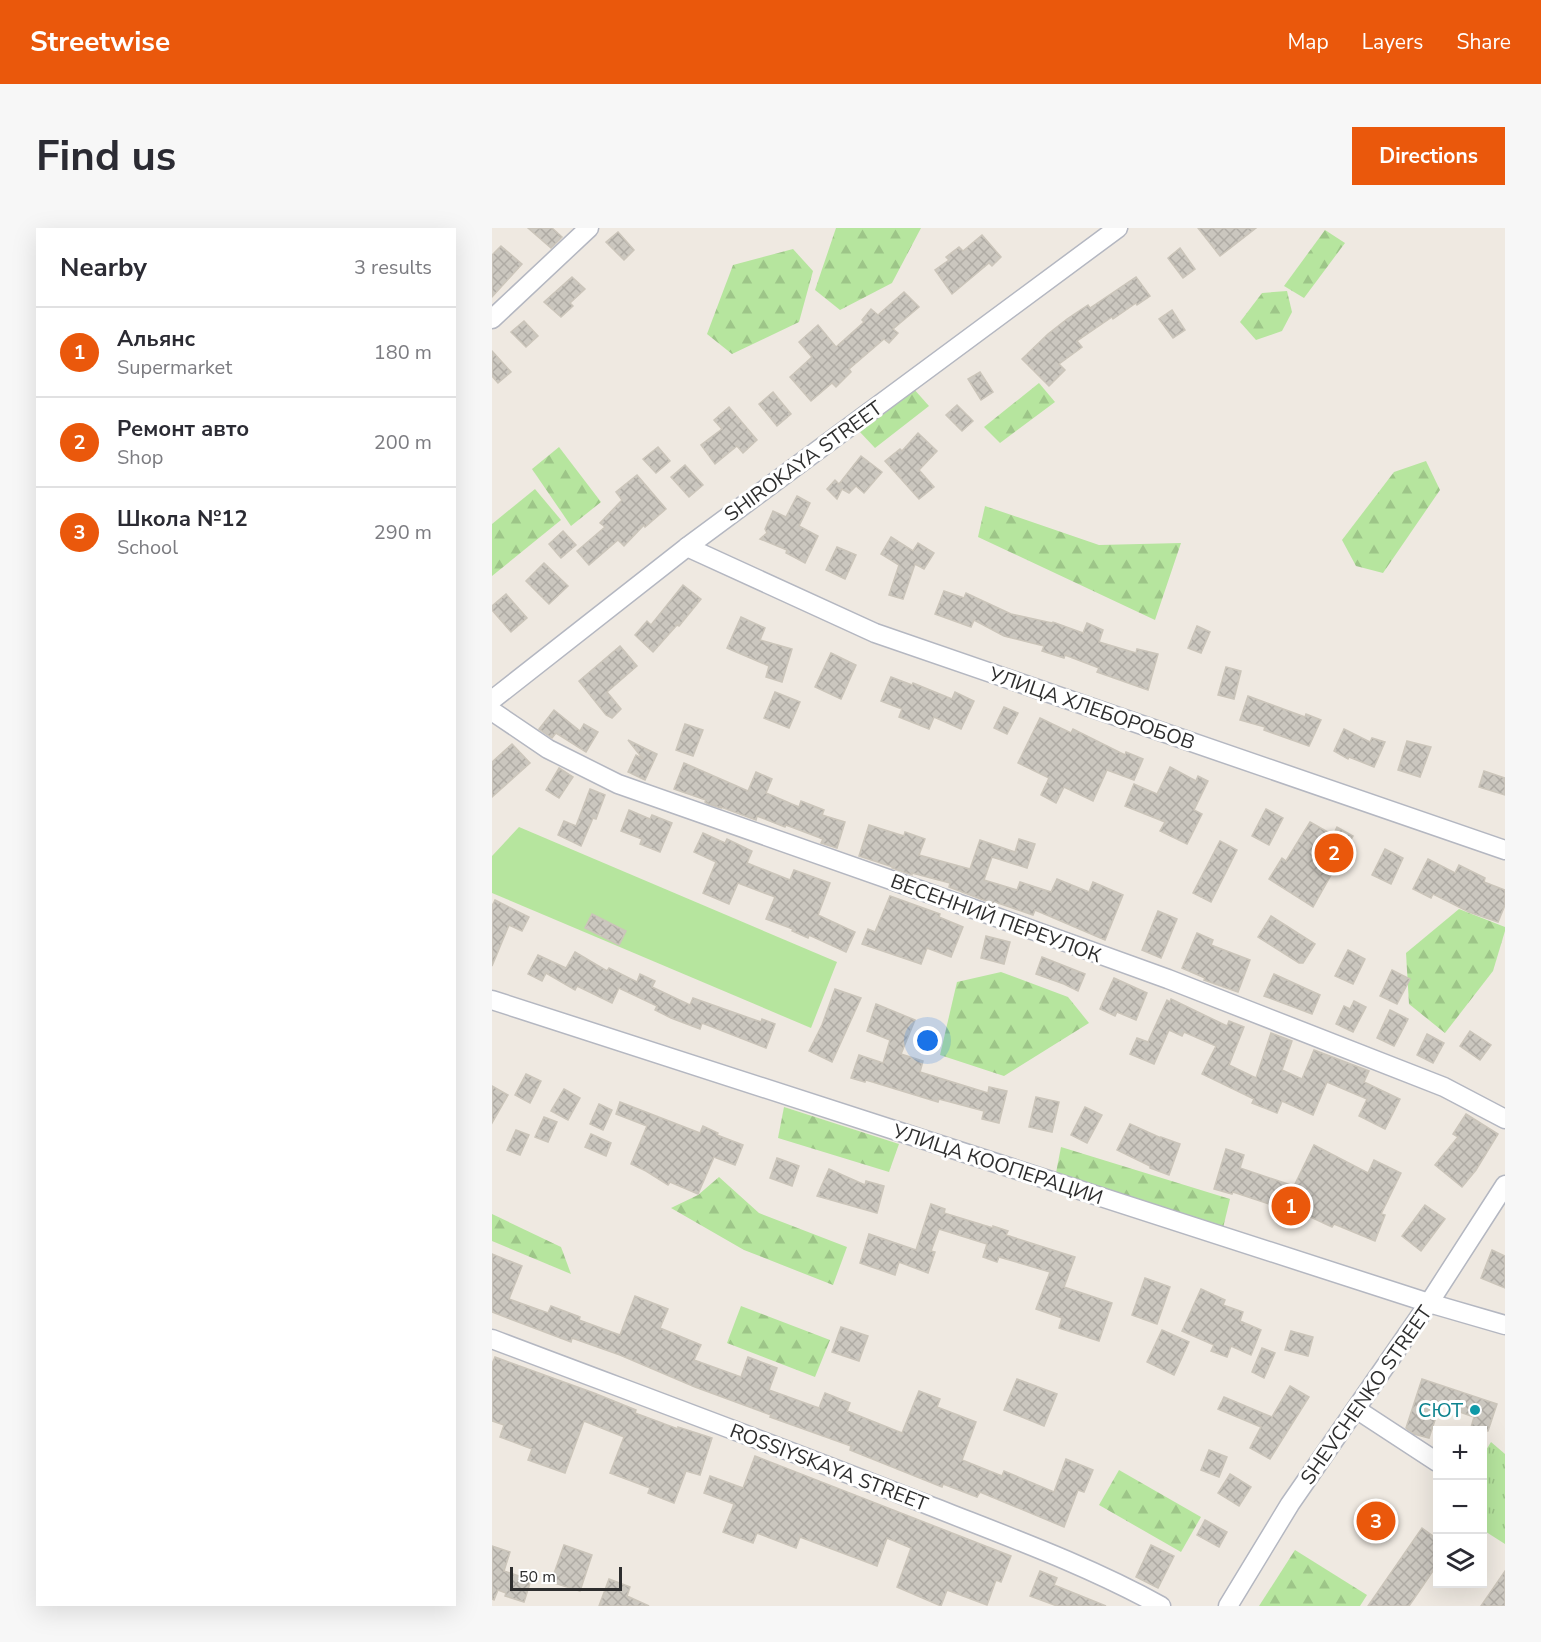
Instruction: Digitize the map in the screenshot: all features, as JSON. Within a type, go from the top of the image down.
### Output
[{"type":"street","points":[[492,319],[589,228]]},
{"type":"street","name":"SHIROKAYA STREET","points":[[492,700],[687,547],[1118,228]]},
{"type":"street","name":"УЛИЦА ХЛЕБОРОБОВ","points":[[687,547],[875,633],[1505,850]]},
{"type":"street","name":"ВЕСЕННИЙ ПЕРЕУЛОК","points":[[492,711],[548,749],[618,784],[1168,979],[1444,1088],[1505,1119]]},
{"type":"street","name":"УЛИЦА КООПЕРАЦИИ","points":[[492,1000],[1429,1303],[1505,1325]]},
{"type":"street","name":"SHEVCHENKO STREET","points":[[1228,1606],[1290,1504],[1429,1303],[1505,1185]]},
{"type":"street","name":"ROSSIYSKAYA STREET","points":[[492,1339],[1029,1545],[1128,1588],[1161,1606]]},
{"type":"street","points":[[1356,1408],[1433,1459]]},
{"type":"green space","points":[[836,228],[921,228],[892,283],[840,310],[815,290]]},
{"type":"green space","points":[[1325,230],[1345,243],[1304,298],[1284,286]]},
{"type":"green space","points":[[793,249],[813,271],[799,322],[732,354],[707,334],[733,265]]},
{"type":"green space","points":[[1287,291],[1292,312],[1282,331],[1256,340],[1240,322],[1262,293]]},
{"type":"green space","points":[[1039,383],[1055,402],[1000,443],[984,427]]},
{"type":"green space","points":[[913,388],[929,406],[875,448],[859,431]]},
{"type":"green space","points":[[559,447],[601,502],[571,526],[532,469]]},
{"type":"green space","points":[[1426,461],[1440,490],[1383,573],[1356,566],[1342,540],[1394,472]]},
{"type":"green space","points":[[535,489],[561,520],[492,576],[492,524]]},
{"type":"green space","points":[[985,506],[1099,545],[1181,543],[1155,620],[978,537]]},
{"type":"green space","points":[[519,827],[837,962],[811,1028],[492,893],[492,856]]},
{"type":"green space","points":[[1459,909],[1505,927],[1505,931],[1493,971],[1445,1033],[1409,1004],[1406,953]]},
{"type":"green space","points":[[1001,972],[1068,997],[1089,1023],[1004,1076],[940,1055],[957,982]]},
{"type":"green space","points":[[784,1107],[899,1144],[889,1172],[778,1138]]},
{"type":"green space","points":[[1061,1147],[1230,1199],[1223,1228],[1055,1178]]},
{"type":"green space","points":[[719,1177],[759,1213],[847,1247],[833,1285],[744,1250],[671,1208],[698,1195]]},
{"type":"green space","points":[[492,1214],[561,1247],[571,1274],[492,1241]]},
{"type":"green space","points":[[741,1306],[830,1340],[815,1377],[727,1343]]},
{"type":"green space","points":[[1491,1442],[1505,1454],[1505,1544],[1487,1533],[1487,1448]]},
{"type":"green space","points":[[1119,1470],[1201,1517],[1181,1552],[1099,1505]]},
{"type":"green space","points":[[1295,1550],[1367,1595],[1360,1606],[1259,1606]]},
{"type":"building","points":[[528,228],[552,228],[562,237],[551,248]]},
{"type":"building","points":[[1198,228],[1256,228],[1220,256]]},
{"type":"building","points":[[618,232],[634,250],[624,260],[606,242]]},
{"type":"building","points":[[982,235],[1001,257],[992,266],[989,263],[952,294],[935,270],[949,260],[946,257],[959,247],[963,251]]},
{"type":"building","points":[[501,246],[522,264],[492,297],[492,255]]},
{"type":"building","points":[[1180,248],[1195,269],[1183,278],[1168,258]]},
{"type":"building","points":[[572,277],[585,289],[570,303],[573,306],[561,317],[544,302]]},
{"type":"building","points":[[1136,277],[1150,296],[1113,319],[1112,317],[1077,341],[1082,347],[1059,364],[1065,370],[1049,386],[1022,359],[1067,319],[1088,305],[1090,308]]},
{"type":"building","points":[[904,292],[919,307],[893,329],[898,333],[889,343],[884,339],[849,369],[851,372],[836,387],[832,383],[811,401],[790,377],[812,357],[799,342],[818,325],[836,347],[864,322],[862,320],[871,309],[878,315]]},
{"type":"building","points":[[1172,310],[1185,330],[1173,338],[1159,319]]},
{"type":"building","points":[[524,321],[538,336],[526,347],[511,332]]},
{"type":"building","points":[[492,351],[511,372],[498,383],[492,376]]},
{"type":"building","points":[[980,372],[993,392],[981,400],[968,379]]},
{"type":"building","points":[[773,392],[791,414],[777,426],[759,404]]},
{"type":"building","points":[[957,405],[973,421],[962,431],[946,415]]},
{"type":"building","points":[[729,407],[757,440],[743,453],[737,446],[715,464],[701,445],[722,429],[714,420]]},
{"type":"building","points":[[918,433],[937,451],[919,470],[934,487],[919,499],[885,461],[900,449],[902,451]]},
{"type":"building","points":[[658,447],[670,461],[656,473],[643,459]]},
{"type":"building","points":[[861,456],[882,472],[864,493],[856,486],[849,493],[842,489],[837,499],[827,489],[835,480],[839,484]]},
{"type":"building","points":[[685,465],[703,485],[689,497],[671,477]]},
{"type":"building","points":[[637,475],[666,509],[645,527],[644,525],[624,546],[618,540],[589,565],[577,551],[605,527],[600,523],[622,500],[616,492]]},
{"type":"building","points":[[797,496],[810,503],[799,526],[818,536],[805,563],[786,553],[787,550],[760,539],[767,533],[765,529],[773,511],[786,517]]},
{"type":"building","points":[[563,531],[576,545],[561,558],[549,544]]},
{"type":"building","points":[[891,537],[913,551],[918,543],[934,553],[924,569],[915,564],[903,599],[889,595],[899,565],[881,554]]},
{"type":"building","points":[[837,547],[856,555],[845,579],[826,570]]},
{"type":"building","points":[[544,563],[568,586],[549,604],[526,581]]},
{"type":"building","points":[[683,585],[701,599],[679,626],[677,625],[653,652],[635,635],[647,621],[651,625]]},
{"type":"building","points":[[944,591],[964,598],[966,593],[1011,614],[1053,622],[1083,633],[1087,623],[1103,630],[1099,642],[1136,653],[1137,649],[1158,654],[1148,690],[1097,672],[1099,668],[1065,655],[1064,658],[1042,651],[1044,646],[1004,636],[974,620],[971,627],[935,614]]},
{"type":"building","points":[[506,594],[527,618],[511,632],[492,610],[492,606]]},
{"type":"building","points":[[741,617],[765,628],[760,640],[792,649],[782,682],[766,677],[769,666],[727,648]]},
{"type":"building","points":[[1197,626],[1210,632],[1201,653],[1188,648]]},
{"type":"building","points":[[620,646],[637,666],[607,692],[621,709],[612,718],[606,715],[579,681]]},
{"type":"building","points":[[831,653],[856,665],[841,699],[815,687]]},
{"type":"building","points":[[1226,667],[1241,671],[1234,699],[1218,695]]},
{"type":"building","points":[[891,677],[912,685],[913,683],[952,699],[955,692],[974,701],[961,729],[934,717],[929,729],[899,717],[902,709],[881,701]]},
{"type":"building","points":[[775,692],[800,702],[789,728],[764,718]]},
{"type":"building","points":[[1248,696],[1305,717],[1306,714],[1321,720],[1309,746],[1264,730],[1265,727],[1240,720]]},
{"type":"building","points":[[1004,707],[1018,713],[1007,734],[994,728]]},
{"type":"building","points":[[554,710],[580,731],[584,724],[598,732],[586,752],[556,733],[552,738],[539,729]]},
{"type":"building","points":[[1040,718],[1071,733],[1073,729],[1125,755],[1126,752],[1143,759],[1134,780],[1107,770],[1093,801],[1064,787],[1056,803],[1041,795],[1049,778],[1018,763]]},
{"type":"building","points":[[685,724],[703,730],[693,756],[676,750]]},
{"type":"building","points":[[1344,729],[1370,742],[1372,738],[1385,742],[1374,767],[1349,757],[1348,759],[1334,751]]},
{"type":"building","points":[[628,740],[657,754],[645,780],[628,772],[636,755],[643,759]]},
{"type":"building","points":[[1407,741],[1431,747],[1420,777],[1398,770]]},
{"type":"building","points":[[512,744],[530,763],[492,797],[492,762]]},
{"type":"building","points":[[684,763],[748,791],[756,772],[772,779],[766,793],[799,807],[801,801],[824,810],[822,815],[845,822],[837,848],[821,843],[823,839],[786,825],[785,827],[757,816],[756,820],[708,804],[706,800],[674,789]]},
{"type":"building","points":[[1170,767],[1196,781],[1198,776],[1208,781],[1194,810],[1202,814],[1187,844],[1160,831],[1165,822],[1125,806],[1134,784],[1157,794]]},
{"type":"building","points":[[559,768],[573,777],[559,798],[546,790]]},
{"type":"building","points":[[1484,771],[1505,778],[1505,795],[1479,787]]},
{"type":"building","points":[[590,789],[605,795],[596,819],[593,818],[581,846],[558,835],[564,821],[576,826]]},
{"type":"building","points":[[1266,809],[1283,818],[1269,845],[1252,836]]},
{"type":"building","points":[[629,810],[650,819],[652,815],[672,823],[660,852],[640,844],[642,839],[621,831]]},
{"type":"building","points":[[1310,822],[1333,835],[1337,827],[1353,836],[1313,907],[1269,879],[1282,858],[1286,861]]},
{"type":"building","points":[[869,825],[904,836],[905,832],[925,839],[919,855],[970,869],[980,840],[1015,852],[1019,839],[1035,844],[1027,868],[992,857],[984,880],[1017,890],[1020,882],[1051,892],[1057,879],[1089,892],[1093,882],[1123,895],[1105,940],[1035,910],[1033,915],[995,902],[994,904],[949,887],[950,883],[912,873],[912,875],[859,856]]},
{"type":"building","points":[[703,833],[725,843],[727,839],[752,851],[747,863],[790,880],[794,870],[830,883],[818,915],[855,932],[846,952],[766,919],[775,897],[738,883],[729,904],[703,893],[716,862],[694,852]]},
{"type":"building","points":[[1220,841],[1237,850],[1211,902],[1193,893]]},
{"type":"building","points":[[1385,849],[1403,858],[1391,884],[1372,875]]},
{"type":"building","points":[[1428,859],[1455,873],[1459,865],[1485,878],[1484,882],[1505,890],[1505,905],[1498,922],[1469,912],[1433,894],[1431,898],[1413,889]]},
{"type":"building","points":[[890,896],[940,914],[939,917],[963,927],[951,957],[927,948],[921,964],[862,944],[868,929],[875,932]]},
{"type":"building","points":[[495,900],[529,917],[522,931],[509,925],[492,966],[492,906]]},
{"type":"building","points":[[1158,911],[1177,919],[1161,958],[1142,950]]},
{"type":"building","points":[[592,914],[626,931],[619,945],[585,928]]},
{"type":"building","points":[[1271,916],[1315,944],[1303,963],[1299,963],[1258,937]]},
{"type":"building","points":[[1197,933],[1213,940],[1211,945],[1250,960],[1238,992],[1204,980],[1205,978],[1182,968]]},
{"type":"building","points":[[986,936],[1010,942],[1004,964],[981,958]]},
{"type":"building","points":[[1348,950],[1365,959],[1353,984],[1335,976]]},
{"type":"building","points":[[575,952],[607,971],[609,968],[637,982],[640,974],[655,981],[652,987],[690,1005],[693,998],[761,1022],[762,1019],[775,1024],[766,1048],[702,1023],[700,1029],[671,1018],[655,1010],[657,1006],[619,988],[612,1003],[577,986],[575,990],[546,973],[542,981],[528,974],[538,955],[566,968]]},
{"type":"building","points":[[1042,957],[1085,974],[1078,991],[1036,974]]},
{"type":"building","points":[[1392,970],[1410,979],[1397,1004],[1380,996]]},
{"type":"building","points":[[1274,974],[1320,995],[1312,1014],[1264,996]]},
{"type":"building","points":[[1114,978],[1147,993],[1136,1020],[1117,1012],[1115,1016],[1100,1009]]},
{"type":"building","points":[[835,989],[861,998],[832,1062],[809,1051],[822,1025]]},
{"type":"building","points":[[1171,999],[1227,1026],[1229,1021],[1244,1027],[1229,1065],[1256,1078],[1271,1033],[1292,1041],[1282,1070],[1302,1079],[1314,1050],[1369,1071],[1364,1082],[1400,1099],[1385,1129],[1359,1116],[1367,1099],[1327,1082],[1313,1115],[1282,1101],[1277,1113],[1252,1103],[1254,1099],[1202,1074],[1216,1046],[1184,1032],[1182,1036],[1169,1030],[1154,1064],[1130,1054],[1137,1038],[1148,1042],[1167,1000],[1170,1002]]},
{"type":"building","points":[[1354,1001],[1366,1007],[1353,1032],[1336,1024],[1344,1006],[1350,1009]]},
{"type":"building","points":[[876,1004],[915,1020],[901,1054],[923,1061],[920,1072],[988,1093],[989,1087],[1007,1091],[999,1123],[982,1119],[984,1111],[939,1099],[938,1102],[866,1080],[865,1082],[851,1078],[859,1055],[883,1063],[890,1040],[867,1031]]},
{"type":"building","points":[[1390,1010],[1408,1019],[1394,1046],[1377,1038]]},
{"type":"building","points":[[1470,1031],[1491,1045],[1480,1060],[1460,1046]]},
{"type":"building","points":[[1427,1034],[1444,1043],[1433,1063],[1417,1055]]},
{"type":"building","points":[[526,1074],[541,1081],[530,1103],[515,1095]]},
{"type":"building","points":[[492,1086],[508,1095],[492,1123]]},
{"type":"building","points":[[564,1089],[580,1098],[568,1120],[551,1111]]},
{"type":"building","points":[[1036,1097],[1059,1102],[1052,1132],[1029,1127]]},
{"type":"building","points":[[620,1102],[700,1133],[703,1126],[718,1133],[717,1135],[743,1145],[735,1165],[714,1157],[698,1194],[670,1182],[668,1185],[631,1164],[647,1126],[616,1114]]},
{"type":"building","points":[[599,1104],[612,1110],[603,1130],[590,1124]]},
{"type":"building","points":[[1085,1107],[1102,1115],[1087,1143],[1071,1135]]},
{"type":"building","points":[[1466,1114],[1498,1134],[1476,1170],[1462,1187],[1435,1165],[1458,1137],[1453,1134]]},
{"type":"building","points":[[544,1117],[557,1122],[548,1142],[535,1137]]},
{"type":"building","points":[[1130,1124],[1180,1144],[1169,1175],[1150,1168],[1117,1150]]},
{"type":"building","points":[[516,1130],[529,1135],[520,1155],[507,1150]]},
{"type":"building","points":[[591,1134],[611,1143],[606,1156],[585,1147]]},
{"type":"building","points":[[1314,1145],[1368,1173],[1374,1160],[1401,1173],[1381,1214],[1385,1215],[1375,1241],[1334,1224],[1332,1227],[1300,1212],[1297,1218],[1283,1211],[1284,1209],[1233,1192],[1232,1194],[1214,1189],[1226,1149],[1244,1155],[1240,1168],[1294,1186]]},
{"type":"building","points":[[777,1158],[799,1166],[792,1186],[770,1178]]},
{"type":"building","points":[[829,1169],[865,1185],[866,1181],[884,1186],[877,1213],[817,1196]]},
{"type":"building","points":[[931,1204],[945,1209],[944,1213],[1008,1231],[1006,1235],[1075,1257],[1064,1287],[1112,1303],[1099,1341],[1059,1328],[1062,1318],[1036,1309],[1050,1272],[999,1257],[997,1262],[983,1257],[987,1244],[939,1229],[931,1251],[935,1252],[928,1273],[899,1262],[895,1275],[860,1263],[869,1234],[916,1250]]},
{"type":"building","points":[[1425,1205],[1445,1219],[1421,1251],[1402,1236]]},
{"type":"building","points":[[1492,1250],[1505,1256],[1505,1288],[1481,1278]]},
{"type":"building","points":[[492,1254],[522,1266],[509,1299],[548,1313],[551,1306],[580,1317],[579,1320],[620,1335],[635,1296],[668,1309],[660,1328],[701,1345],[694,1360],[741,1377],[748,1357],[777,1368],[769,1390],[819,1408],[825,1393],[850,1403],[847,1411],[902,1433],[919,1391],[940,1399],[937,1407],[976,1422],[962,1460],[1002,1476],[1004,1471],[1054,1492],[1066,1459],[1093,1470],[1084,1492],[1078,1490],[1064,1527],[980,1492],[977,1497],[943,1484],[942,1487],[850,1450],[851,1446],[770,1417],[771,1415],[695,1387],[620,1355],[572,1338],[571,1342],[492,1312]]},
{"type":"building","points":[[1145,1278],[1170,1287],[1157,1324],[1132,1315]]},
{"type":"building","points":[[1201,1289],[1225,1300],[1223,1305],[1243,1312],[1240,1321],[1261,1330],[1251,1355],[1231,1346],[1227,1357],[1211,1351],[1214,1345],[1182,1331]]},
{"type":"building","points":[[841,1327],[868,1336],[859,1361],[832,1352]]},
{"type":"building","points":[[1162,1330],[1189,1342],[1174,1375],[1147,1362]]},
{"type":"building","points":[[1291,1331],[1313,1337],[1308,1356],[1285,1350]]},
{"type":"building","points":[[1262,1348],[1275,1353],[1264,1378],[1252,1372]]},
{"type":"building","points":[[495,1357],[594,1393],[636,1410],[635,1413],[678,1429],[678,1427],[712,1438],[700,1475],[686,1471],[674,1503],[648,1493],[650,1488],[610,1473],[624,1437],[584,1421],[565,1473],[528,1460],[532,1449],[500,1437],[504,1425],[492,1421],[492,1364]]},
{"type":"building","points":[[1017,1379],[1057,1394],[1044,1426],[1004,1410]]},
{"type":"building","name":"СЮТ","points":[[1422,1379],[1497,1404],[1488,1431],[1487,1426],[1471,1426],[1474,1417],[1440,1405],[1429,1438],[1414,1434],[1406,1428]]},
{"type":"building","points":[[1290,1386],[1309,1397],[1270,1459],[1250,1448],[1261,1427],[1218,1409],[1224,1397],[1272,1417]]},
{"type":"building","points":[[1209,1450],[1227,1457],[1219,1477],[1201,1470]]},
{"type":"building","points":[[755,1456],[1011,1556],[1001,1582],[996,1580],[987,1605],[947,1590],[941,1606],[897,1587],[911,1548],[887,1538],[877,1566],[800,1537],[796,1548],[757,1533],[753,1543],[723,1532],[734,1504],[704,1493],[710,1476],[743,1488]]},
{"type":"building","points":[[1230,1474],[1251,1487],[1239,1506],[1218,1493]]},
{"type":"building","points":[[1205,1520],[1227,1532],[1219,1547],[1197,1535]]},
{"type":"building","points":[[1422,1528],[1433,1536],[1433,1571],[1409,1606],[1368,1606]]},
{"type":"building","points":[[564,1545],[592,1555],[580,1591],[551,1582]]},
{"type":"building","points":[[1151,1545],[1174,1556],[1158,1588],[1136,1577]]},
{"type":"building","points":[[492,1546],[510,1552],[504,1571],[531,1580],[524,1602],[505,1596],[506,1593],[498,1590],[494,1600],[492,1599]]},
{"type":"building","points":[[1040,1571],[1057,1578],[1054,1585],[1106,1606],[1057,1606],[1030,1596]]},
{"type":"building","points":[[1505,1571],[1505,1606],[1481,1606]]},
{"type":"building","points":[[609,1579],[630,1587],[627,1596],[649,1606],[599,1606]]},
{"type":"place","name":"Ремонт авто","points":[[1334,853]]},
{"type":"place","name":"Альянс","points":[[1291,1206]]},
{"type":"place","name":"СЮТ","points":[[1475,1410]]},
{"type":"place","name":"Школа №12","points":[[1376,1521]]}]
